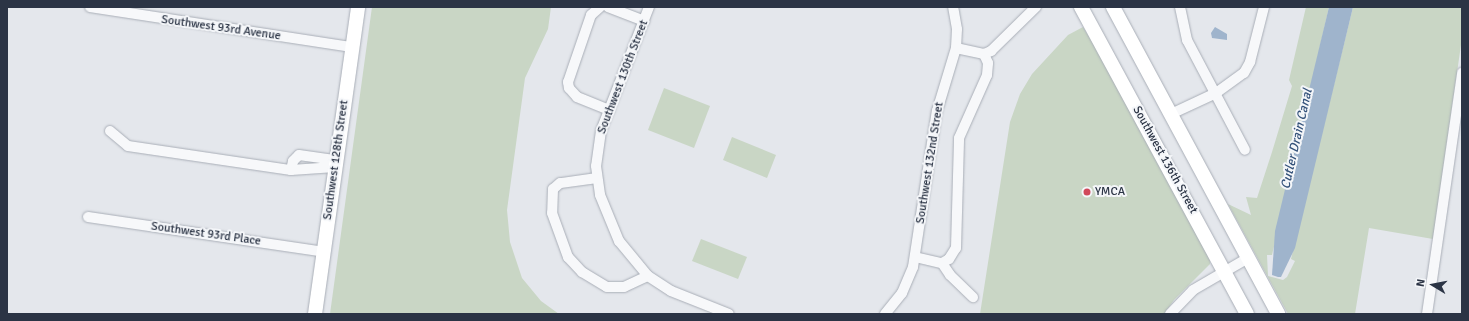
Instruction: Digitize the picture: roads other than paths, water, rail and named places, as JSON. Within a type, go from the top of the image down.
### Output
[{"type":"street","name":"Southwest 93rd Avenue","points":[[90,7],[352,47]]},
{"type":"street","name":"Southwest 128th Street","points":[[315,314],[358,7]]},
{"type":"street","points":[[600,7],[591,11],[568,77],[569,88],[577,96],[610,110]]},
{"type":"street","points":[[608,7],[644,21]]},
{"type":"street","name":"Southwest 130th Street","points":[[650,7],[598,143],[597,178],[603,205],[619,241],[648,276],[671,291],[729,314]]},
{"type":"street","name":"Southwest 132nd Street","points":[[885,314],[906,284],[915,257],[937,111],[956,48],[957,29],[953,7]]},
{"type":"street","points":[[956,48],[984,54],[991,51],[1036,7]]},
{"type":"street","name":"Southwest 136th Street","points":[[1081,7],[1247,314]]},
{"type":"street","points":[[1113,7],[1172,114],[1278,314]]},
{"type":"street","points":[[1180,7],[1187,40],[1245,150]]},
{"type":"street","points":[[1172,114],[1216,93],[1242,76],[1249,66],[1264,7]]},
{"type":"street","points":[[915,257],[942,262],[950,259],[956,248],[959,138],[986,80],[988,63],[984,54]]},
{"type":"street","points":[[1427,314],[1462,73]]},
{"type":"street","points":[[110,131],[128,146],[291,170],[336,164]]},
{"type":"street","points":[[291,170],[293,161],[299,155],[336,164]]},
{"type":"street","points":[[597,178],[560,183],[553,189],[551,199],[554,220],[568,257],[582,272],[607,287],[624,286],[648,276]]},
{"type":"street","name":"Southwest 93rd Place","points":[[88,217],[324,252]]},
{"type":"street","points":[[1170,314],[1189,294],[1224,271],[1248,258]]},
{"type":"street","points":[[942,262],[950,275],[973,297]]},
{"type":"water","points":[[1329,7],[1353,7],[1295,248],[1281,277],[1278,277],[1272,275],[1275,231]]},
{"type":"water","points":[[1215,27],[1227,34],[1227,40],[1212,38],[1211,33]]},
{"type":"place","name":"YMCA","points":[[1087,192]]},
{"type":"water label","name":"Cutler Drain Canal","points":[[1297,139]]}]
